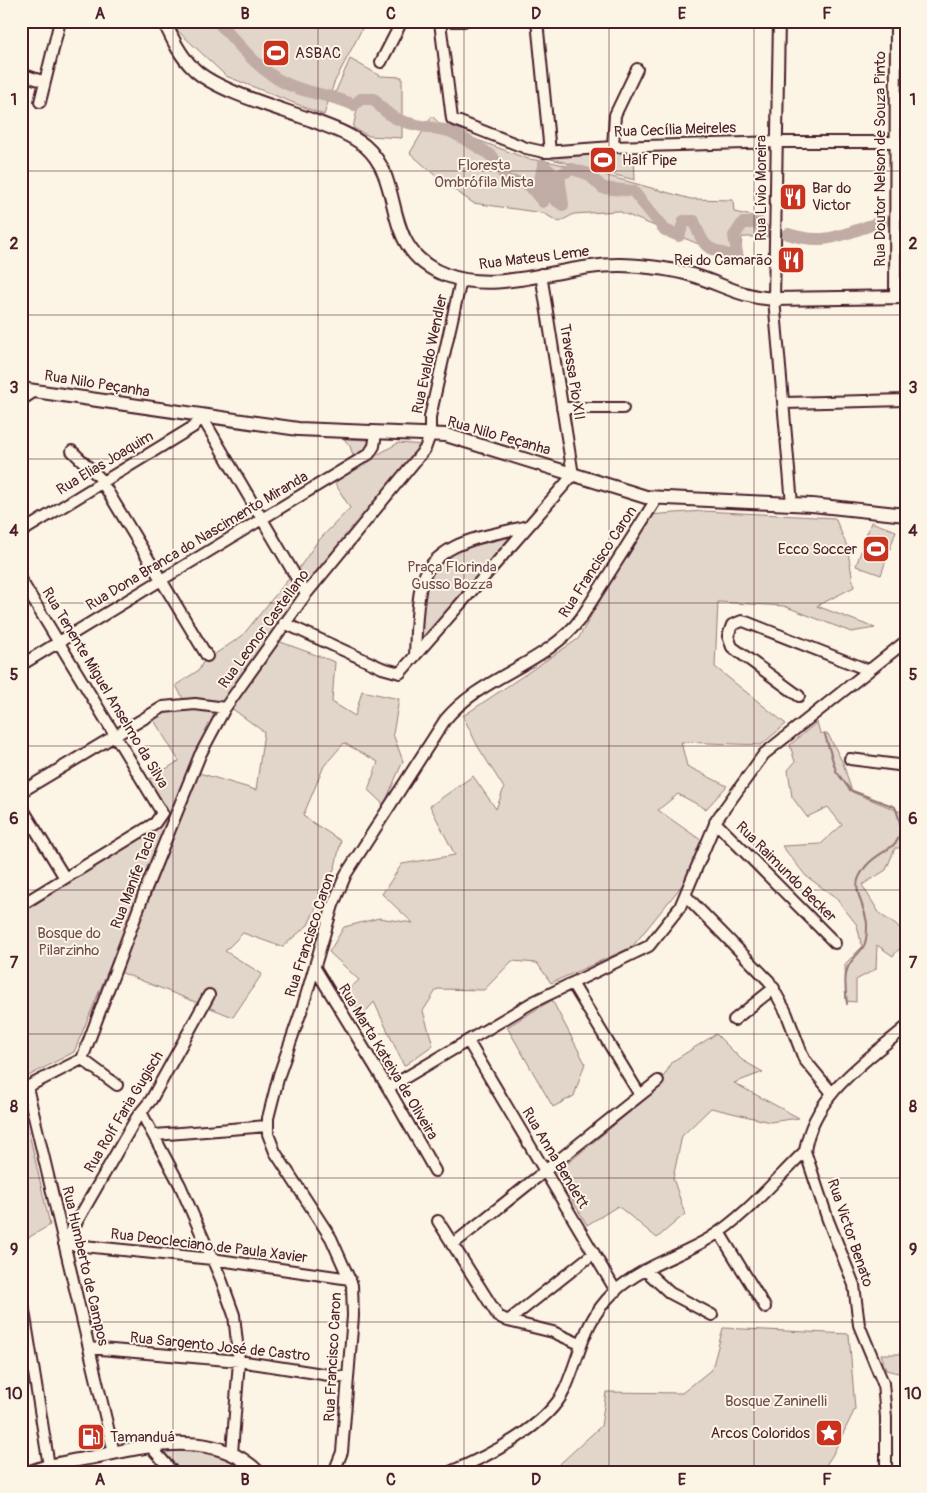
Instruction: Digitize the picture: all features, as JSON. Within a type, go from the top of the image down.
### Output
[{"type":"main road","name":"Rua Mateus Leme","points":[[164,21],[184,57],[203,77],[214,84],[334,129],[365,147],[384,174],[395,220],[407,244],[423,262],[434,269],[461,280],[489,282],[607,266],[652,267],[693,275],[743,295],[774,299],[900,297]]},
{"type":"main road","name":"Rua Nilo Peçanha","points":[[21,389],[202,417],[298,429],[450,436],[632,494],[658,498],[858,508],[906,515]]},
{"type":"main road","points":[[30,1472],[52,1469],[150,1446],[198,1445],[232,1453],[247,1462],[258,1472]]},
{"type":"street","points":[[40,102],[60,21]]},
{"type":"street","points":[[381,62],[402,21]]},
{"type":"street","points":[[438,21],[464,21]]},
{"type":"street","name":"Rua Cecília Meireles","points":[[438,21],[452,118],[531,150],[550,152],[613,147],[776,142],[901,142]]},
{"type":"street","points":[[537,21],[550,152]]},
{"type":"street","name":"Rua Lívio Moreira","points":[[779,21],[774,299],[785,403],[792,504]]},
{"type":"street","name":"Rua Doutor Nelson de Souza Pinto","points":[[896,21],[901,142],[900,297]]},
{"type":"street","points":[[613,147],[615,115],[637,69]]},
{"type":"street","points":[[21,74],[45,82]]},
{"type":"street","name":"Travessa Pio XII","points":[[541,274],[573,475]]},
{"type":"street","name":"Rua Evaldo Wendler","points":[[430,435],[430,418],[461,280]]},
{"type":"street","points":[[21,400],[35,391]]},
{"type":"street","points":[[785,403],[906,400]]},
{"type":"street","points":[[562,408],[623,408]]},
{"type":"street","points":[[202,417],[306,594]]},
{"type":"street","name":"Rua Elias Joaquim","points":[[21,532],[193,427],[202,417]]},
{"type":"street","name":"Rua Dona Branca do Nascimento Miranda","points":[[21,665],[369,454],[374,446],[376,434]]},
{"type":"street","name":"Rua Leonor Castellano","points":[[21,792],[154,711],[172,705],[195,704],[225,708],[306,594],[425,449],[430,435]]},
{"type":"street","points":[[72,451],[98,475],[101,483],[207,656]]},
{"type":"street","points":[[284,623],[382,668],[400,673],[573,475]]},
{"type":"street","name":"Rua Francisco Caron","points":[[334,1472],[342,1452],[353,1302],[350,1278],[327,1232],[275,1152],[268,1126],[279,1075],[315,968],[333,905],[346,874],[445,720],[462,703],[569,633],[581,618],[658,498]]},
{"type":"street","points":[[415,656],[421,588],[427,570],[433,561],[441,553],[455,546],[528,526]]},
{"type":"street","name":"Rua Tenente Miguel Anselmo da Silva","points":[[21,580],[162,813],[155,823],[65,878]]},
{"type":"street","points":[[799,696],[732,646],[728,636],[732,625],[736,622],[746,622],[868,670]]},
{"type":"street","points":[[388,1088],[533,1002],[649,946],[673,918],[686,896],[715,822],[764,754],[906,641]]},
{"type":"street","name":"Rua Manife Tacla","points":[[82,1059],[147,886],[200,756],[225,708]]},
{"type":"street","points":[[850,759],[906,766]]},
{"type":"street","points":[[21,806],[65,878],[21,905]]},
{"type":"street","name":"Rua Raimundo Becker","points":[[715,822],[835,943]]},
{"type":"street","points":[[686,896],[774,988],[786,1012],[804,1059],[832,1093]]},
{"type":"street","name":"Rua Marta Kateiva de Oliveira","points":[[315,968],[388,1088],[435,1171]]},
{"type":"street","points":[[572,983],[640,1095]]},
{"type":"street","points":[[734,1020],[774,988]]},
{"type":"street","name":"Rua Rolf Faria Gugisch","points":[[64,1244],[141,1112],[151,1100],[209,995]]},
{"type":"street","points":[[450,1472],[501,1446],[524,1431],[552,1408],[568,1382],[580,1344],[591,1320],[616,1291],[646,1270],[719,1232],[805,1151],[818,1114],[832,1093],[906,1027]]},
{"type":"street","name":"Rua Anna Bendett","points":[[468,1041],[616,1291]]},
{"type":"street","points":[[24,1088],[82,1059],[117,1085]]},
{"type":"street","points":[[452,1245],[658,1081]]},
{"type":"street","name":"Rua Humberto de Campos","points":[[24,1088],[114,1453]]},
{"type":"street","points":[[141,1112],[155,1134],[180,1185],[234,1315],[239,1361],[232,1453]]},
{"type":"street","points":[[155,1134],[268,1126]]},
{"type":"street","name":"Rua Victor Benato","points":[[805,1151],[828,1220],[854,1285],[859,1324],[883,1383],[886,1417],[886,1472]]},
{"type":"street","points":[[438,1221],[495,1314],[508,1321],[547,1330],[580,1344]]},
{"type":"street","points":[[719,1232],[765,1307]]},
{"type":"street","name":"Rua Deocleciano de Paula Xavier","points":[[64,1244],[212,1260],[350,1278]]},
{"type":"street","points":[[508,1321],[594,1253]]},
{"type":"street","points":[[646,1270],[670,1293],[712,1314]]},
{"type":"street","points":[[21,1292],[52,1469]]},
{"type":"street","name":"Rua Sargento José de Castro","points":[[89,1348],[239,1361],[348,1378]]},
{"type":"street","points":[[150,1446],[173,1472]]},
{"type":"green space","name":"ASBAC","points":[[176,21],[366,21],[334,83],[324,115],[226,76],[178,31]]},
{"type":"green space","name":"Floresta Ombrófila Mista","points":[[350,59],[381,76],[402,77],[402,138],[369,136],[353,128],[357,110],[332,100]]},
{"type":"green space","name":"Floresta Ombrófila Mista","points":[[432,116],[443,127],[528,159],[551,162],[601,174],[691,199],[733,200],[734,212],[763,218],[763,237],[742,237],[740,261],[618,211],[574,214],[559,222],[543,213],[473,203],[439,179],[410,153]]},
{"type":"green space","points":[[634,152],[635,180],[547,158]]},
{"type":"green space","points":[[344,439],[370,440],[368,449],[354,459],[350,446]]},
{"type":"green space","points":[[398,443],[425,445],[307,588],[297,571],[317,542],[350,508],[333,480]]},
{"type":"green space","points":[[703,511],[835,518],[847,546],[854,587],[817,606],[875,628],[851,632],[784,606],[718,602],[715,667],[786,724],[761,745],[681,742],[687,766],[727,786],[706,809],[678,794],[658,810],[705,843],[688,878],[632,947],[551,983],[537,963],[512,961],[484,990],[437,989],[423,1011],[433,1045],[404,1066],[374,1002],[362,1016],[347,991],[359,980],[329,952],[344,927],[379,918],[413,923],[382,894],[402,864],[455,855],[430,806],[473,776],[496,809],[504,788],[477,745],[463,716],[578,639],[648,515]]},
{"type":"green space","name":"Ecco Soccer","points":[[871,522],[896,531],[881,575],[856,566]]},
{"type":"green space","name":"Praça Florinda Gusso Bozza","points":[[512,537],[420,643],[425,592],[433,569],[451,552],[472,545]]},
{"type":"green space","points":[[291,576],[302,593],[225,704],[183,699],[176,685],[199,670],[203,662],[242,636]]},
{"type":"green space","points":[[278,641],[335,662],[332,702],[355,716],[362,691],[399,699],[393,734],[403,761],[384,805],[368,790],[378,762],[344,743],[324,766],[303,816],[341,841],[335,867],[308,925],[282,947],[243,933],[225,951],[262,974],[233,1017],[120,972],[199,773],[256,790],[264,732],[230,707]]},
{"type":"green space","name":"Bosque do Pilarzinho","points":[[188,707],[219,711],[208,731],[74,1052],[21,1080],[21,914],[156,825],[165,814],[146,781],[179,761],[152,717],[164,711]]},
{"type":"green space","points":[[817,722],[820,733],[828,734],[843,763],[852,792],[906,814],[906,848],[895,848],[886,870],[862,885],[880,914],[906,932],[906,941],[893,956],[877,945],[876,969],[856,980],[856,1002],[846,1001],[845,964],[862,947],[857,925],[835,897],[806,876],[782,846],[821,844],[842,825],[828,807],[807,817],[792,797],[788,770],[795,762],[790,745]]},
{"type":"green space","points":[[552,1000],[585,1063],[574,1096],[553,1107],[507,1027]]},
{"type":"green space","points":[[716,1034],[742,1060],[763,1072],[734,1083],[799,1118],[770,1122],[711,1108],[682,1136],[673,1178],[685,1214],[657,1238],[618,1206],[587,1225],[556,1173],[654,1092],[673,1061]]},
{"type":"green space","points":[[21,1113],[26,1120],[50,1225],[21,1242]]},
{"type":"green space","name":"Bosque Zaninelli","points":[[723,1328],[849,1334],[855,1409],[832,1456],[821,1472],[551,1472],[601,1426],[606,1392],[682,1393],[712,1369]]},
{"type":"green space","points":[[881,1354],[906,1354],[906,1375],[886,1370]]},
{"type":"green space","points":[[160,1450],[210,1453],[240,1463],[231,1472],[180,1472]]},
{"type":"waterway","points":[[217,21],[257,63],[285,83],[302,90],[354,105],[361,99],[374,99],[382,108],[398,120],[449,131],[491,156],[499,165],[506,180],[528,184],[543,202],[540,181],[543,165],[551,172],[554,199],[563,205],[559,175],[572,169],[588,174],[603,188],[633,191],[665,230],[679,236],[684,221],[694,221],[705,244],[714,250],[738,258],[734,236],[743,223],[756,223],[766,232]]},
{"type":"waterway","points":[[788,234],[802,238],[826,238],[884,221]]},
{"type":"waterway","points":[[825,735],[836,771],[850,790],[895,807],[900,823],[900,834],[896,842],[864,868],[858,880],[857,885],[866,920],[867,934],[862,949],[847,969],[845,984],[847,1004]]},
{"type":"place","name":"ASBAC","points":[[276,53]]},
{"type":"place","name":"Half Pipe","points":[[603,160]]},
{"type":"place","name":"Bar do Victor","points":[[793,197]]},
{"type":"place","name":"Rei do Camarão","points":[[791,260]]},
{"type":"place","name":"Ecco Soccer","points":[[876,549]]},
{"type":"place","name":"Arcos Coloridos","points":[[829,1433]]},
{"type":"place","name":"Tamanduá","points":[[91,1437]]}]
